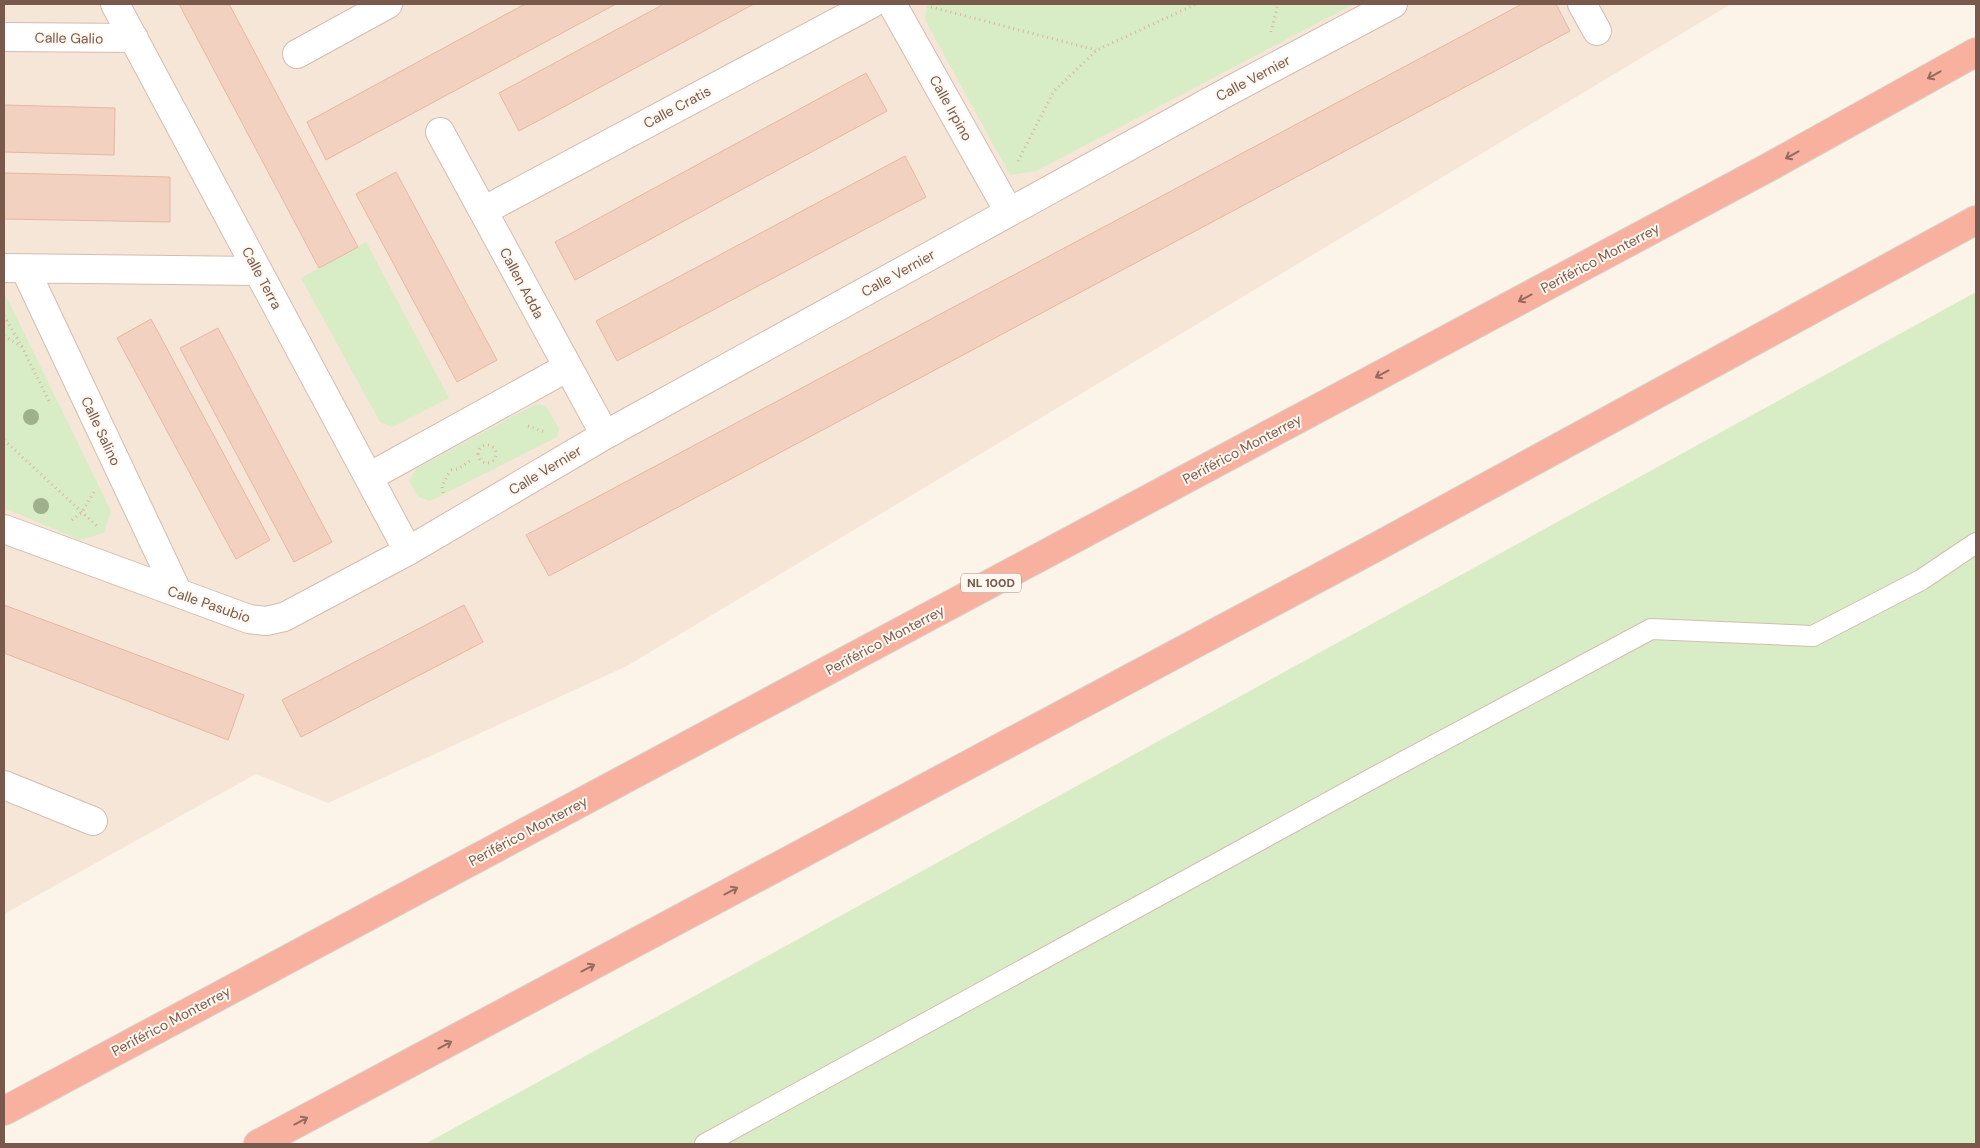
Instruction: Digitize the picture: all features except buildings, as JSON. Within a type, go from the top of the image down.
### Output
[{"type":"highway","name":"Periférico Monterrey","points":[[4,1111],[1763,171],[1976,52]]},
{"type":"highway","points":[[258,1144],[1360,555],[1976,220]]},
{"type":"street","name":"Calle Terra","points":[[115,4],[408,551]]},
{"type":"street","name":"Calle Cratis","points":[[483,211],[871,4]]},
{"type":"street","name":"Calle Irpino","points":[[892,4],[1009,212]]},
{"type":"street","name":"Calle Vernier","points":[[408,551],[605,434],[1229,91],[1393,4]]},
{"type":"street","points":[[1582,4],[1597,31]]},
{"type":"street","points":[[297,54],[382,5]]},
{"type":"street","name":"Calle Galio","points":[[4,37],[134,38]]},
{"type":"street","name":"Callen Adda","points":[[440,132],[605,434]]},
{"type":"street","points":[[14,269],[258,271]]},
{"type":"street","name":"Calle Salino","points":[[14,269],[178,593]]},
{"type":"street","points":[[369,477],[568,367]]},
{"type":"street","name":"Calle Pasubio","points":[[4,529],[249,619],[266,621],[284,616],[408,551]]},
{"type":"street","points":[[4,785],[93,821]]},
{"type":"lane","points":[[705,1144],[1364,783],[1651,629],[1813,636],[1921,580],[1976,543]]},
{"type":"path","points":[[1015,166],[1054,91],[1097,50],[1196,4]]},
{"type":"path","points":[[1269,40],[1278,4]]},
{"type":"path","points":[[926,13],[927,6],[1097,50]]},
{"type":"path","points":[[4,316],[52,407]]},
{"type":"path","points":[[4,336],[22,347]]},
{"type":"path","points":[[527,426],[544,430],[549,435]]},
{"type":"path","points":[[4,440],[104,533]]},
{"type":"path","points":[[487,444],[494,449],[495,455],[493,460],[484,462],[477,453],[480,448],[487,444]]},
{"type":"path","points":[[443,495],[442,486],[450,471]]},
{"type":"path","points":[[67,525],[82,512],[94,493],[90,485]]},
{"type":"shaded area","points":[[4,4],[1731,4],[627,666],[328,803],[256,774],[4,914]]},
{"type":"green space","points":[[931,4],[1354,4],[1036,171],[1010,175],[925,20],[927,6]]},
{"type":"green space","points":[[366,242],[449,398],[392,427],[380,422],[301,278]]},
{"type":"green space","points":[[4,292],[111,511],[104,533],[80,540],[4,508]]},
{"type":"green space","points":[[1976,292],[1976,1144],[425,1144]]},
{"type":"green space","points":[[536,404],[546,406],[559,429],[557,437],[430,501],[418,497],[409,481],[416,469]]}]
